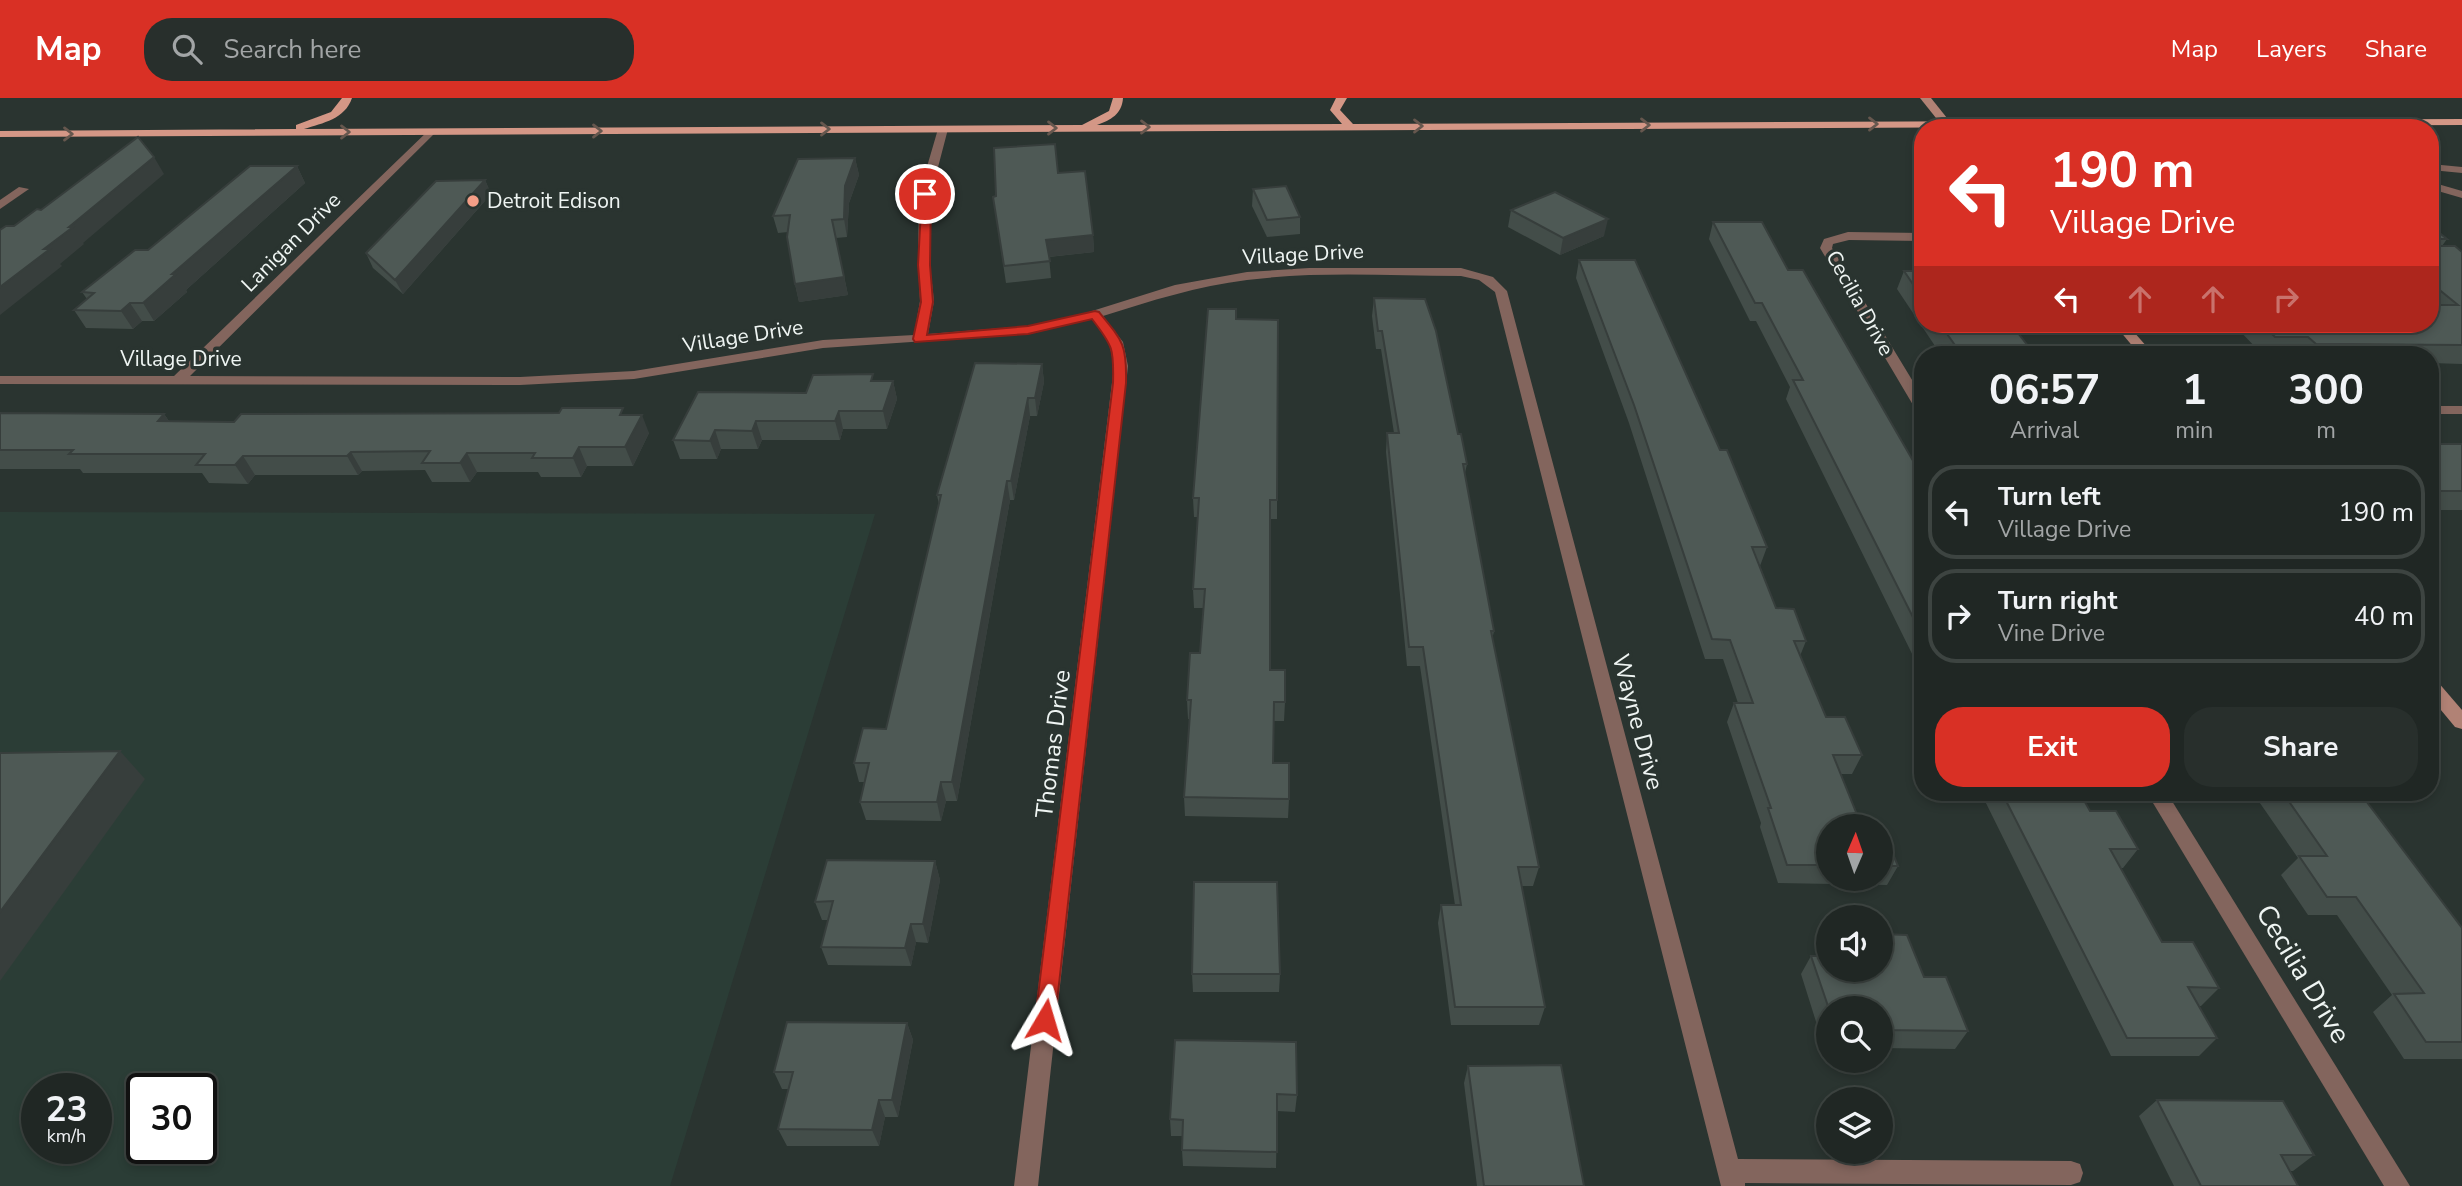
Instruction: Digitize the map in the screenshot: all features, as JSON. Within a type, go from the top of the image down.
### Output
[{"type":"main road","points":[[272,132],[326,118],[344,107],[347,98]]},
{"type":"main road","points":[[1077,128],[1108,116],[1116,109],[1118,98]]},
{"type":"main road","points":[[1342,98],[1336,104],[1335,110],[1349,126]]},
{"type":"main road","points":[[2439,122],[2462,122]]},
{"type":"main road","points":[[0,134],[1349,126],[1914,126]]},
{"type":"street","points":[[1925,98],[1943,119]]},
{"type":"street","points":[[920,339],[927,302],[924,265],[925,194],[943,129]]},
{"type":"street","name":"Lanigan Drive","points":[[178,380],[430,132]]},
{"type":"street","points":[[2439,168],[2462,170]]},
{"type":"street","points":[[2439,188],[2462,195]]},
{"type":"street","points":[[0,205],[23,189]]},
{"type":"street","points":[[2439,189],[2462,201]]},
{"type":"street","name":"Cecilia Drive","points":[[1914,237],[1848,236],[1828,242],[1826,248],[1914,395]]},
{"type":"street","name":"Village Drive","points":[[0,380],[593,379],[661,371],[823,344],[1028,330],[1095,315],[1175,289],[1273,273],[1461,272],[1484,277]]},
{"type":"street","name":"Wayne Drive","points":[[1484,277],[1495,283],[1500,290],[1731,1179]]},
{"type":"street","name":"Thomas Drive","points":[[1026,1186],[1121,366],[1116,342],[1095,315]]},
{"type":"street","points":[[2439,410],[2462,410]]},
{"type":"street","points":[[2439,695],[2462,722]]},
{"type":"street","name":"Cecilia Drive","points":[[2162,801],[2398,1186]]},
{"type":"street","points":[[1731,1179],[2071,1173]]},
{"type":"shaded area","points":[[0,512],[875,514],[670,1186],[0,1186]]},
{"type":"building","points":[[138,137],[154,157],[44,249],[50,249],[0,287],[0,230],[6,226],[14,226],[37,209],[41,210]]},
{"type":"building","points":[[1055,144],[1058,173],[1085,171],[1093,235],[1046,240],[1050,261],[1004,266],[993,197],[996,196],[994,148]]},
{"type":"building","points":[[855,158],[845,186],[844,219],[832,220],[844,277],[795,284],[787,237],[790,215],[773,216],[798,159]]},
{"type":"building","points":[[250,166],[297,166],[172,274],[176,274],[143,303],[130,303],[121,311],[74,310],[94,293],[82,292],[135,250],[148,250]]},
{"type":"building","points":[[485,180],[395,280],[366,253],[436,181]]},
{"type":"building","points":[[1286,186],[1300,217],[1267,220],[1253,189]]},
{"type":"building","points":[[1555,192],[1608,219],[1563,238],[1511,210]]},
{"type":"building","points":[[1713,222],[1762,222],[1788,270],[1803,270],[1914,462],[1914,619],[1793,380],[1803,380],[1762,303],[1755,303]]},
{"type":"building","points":[[2439,246],[2455,246],[2462,252],[2462,345],[2316,344],[2308,337],[2275,337],[2271,333],[2439,333],[2439,305],[2458,305],[2439,290]]},
{"type":"building","points":[[1579,260],[1635,260],[1720,450],[1727,450],[1767,547],[1752,547],[1776,608],[1794,609],[1806,641],[1794,641],[1826,717],[1845,717],[1862,755],[1833,755],[1857,814],[1816,814],[1816,865],[1787,865],[1768,808],[1771,808],[1734,703],[1753,703],[1730,640],[1712,639],[1634,405]]},
{"type":"building","points":[[1904,271],[1914,271],[1914,286]]},
{"type":"building","points":[[1374,298],[1425,299],[1436,331],[1458,434],[1461,434],[1467,464],[1463,464],[1494,631],[1491,631],[1539,867],[1518,867],[1545,1007],[1455,1007],[1441,905],[1461,905],[1423,647],[1409,647],[1387,433],[1399,433]]},
{"type":"building","points":[[1208,309],[1236,309],[1236,319],[1278,320],[1277,500],[1270,500],[1270,670],[1285,670],[1285,702],[1274,702],[1273,763],[1289,763],[1289,799],[1184,797],[1191,700],[1187,700],[1190,653],[1200,653],[1205,589],[1193,589],[1199,498],[1193,498]]},
{"type":"building","points":[[1946,333],[2018,333],[2028,346],[1956,346]]},
{"type":"building","points":[[975,363],[1042,364],[1035,398],[1028,398],[1011,481],[1007,481],[952,782],[941,782],[937,802],[860,802],[869,763],[854,763],[863,728],[886,729],[941,495],[937,495]]},
{"type":"building","points":[[873,374],[871,381],[893,381],[883,411],[839,411],[835,421],[756,421],[752,431],[715,430],[710,441],[673,440],[698,392],[806,393],[813,375]]},
{"type":"building","points":[[562,408],[623,408],[620,415],[642,415],[625,447],[579,447],[573,458],[532,458],[535,453],[467,453],[460,463],[422,463],[430,451],[351,452],[347,456],[243,456],[235,465],[196,465],[205,454],[69,454],[73,450],[0,450],[0,413],[164,414],[158,421],[234,422],[241,414],[559,413]]},
{"type":"building","points":[[2439,444],[2462,444],[2462,491],[2439,491]]},
{"type":"building","points":[[120,751],[0,912],[0,753]]},
{"type":"building","points":[[2006,801],[2084,801],[2090,811],[2116,811],[2138,849],[2110,849],[2162,942],[2193,942],[2219,988],[2188,987],[2217,1038],[2127,1038]]},
{"type":"building","points":[[2289,801],[2366,801],[2462,928],[2462,1042],[2426,1042],[2394,994],[2424,993],[2356,897],[2327,897],[2299,856],[2327,856]]},
{"type":"building","points":[[827,860],[935,861],[923,924],[911,924],[905,948],[821,947],[833,901],[815,902]]},
{"type":"building","points":[[1194,882],[1277,882],[1280,974],[1192,974]]},
{"type":"building","points":[[1893,934],[1907,935],[1924,977],[1946,977],[1968,1031],[1893,1030],[1893,996],[1825,996],[1820,982],[1893,982]]},
{"type":"building","points":[[1811,956],[1816,956],[1816,971]]},
{"type":"building","points":[[787,1022],[907,1023],[892,1100],[879,1100],[872,1130],[778,1129],[793,1072],[774,1072]]},
{"type":"building","points":[[1175,1040],[1296,1042],[1297,1095],[1277,1094],[1277,1152],[1182,1150],[1183,1120],[1170,1119]]},
{"type":"building","points":[[1561,1065],[1584,1186],[1484,1186],[1468,1066]]},
{"type":"building","points":[[2157,1100],[2283,1101],[2314,1155],[2281,1155],[2298,1186],[2201,1186]]},
{"type":"place","name":"Detroit Edison","points":[[473,201]]},
{"type":"route","points":[[925,194],[924,265],[927,302],[920,339],[1028,330],[1095,315],[1113,337],[1121,353],[1045,1020]]}]
